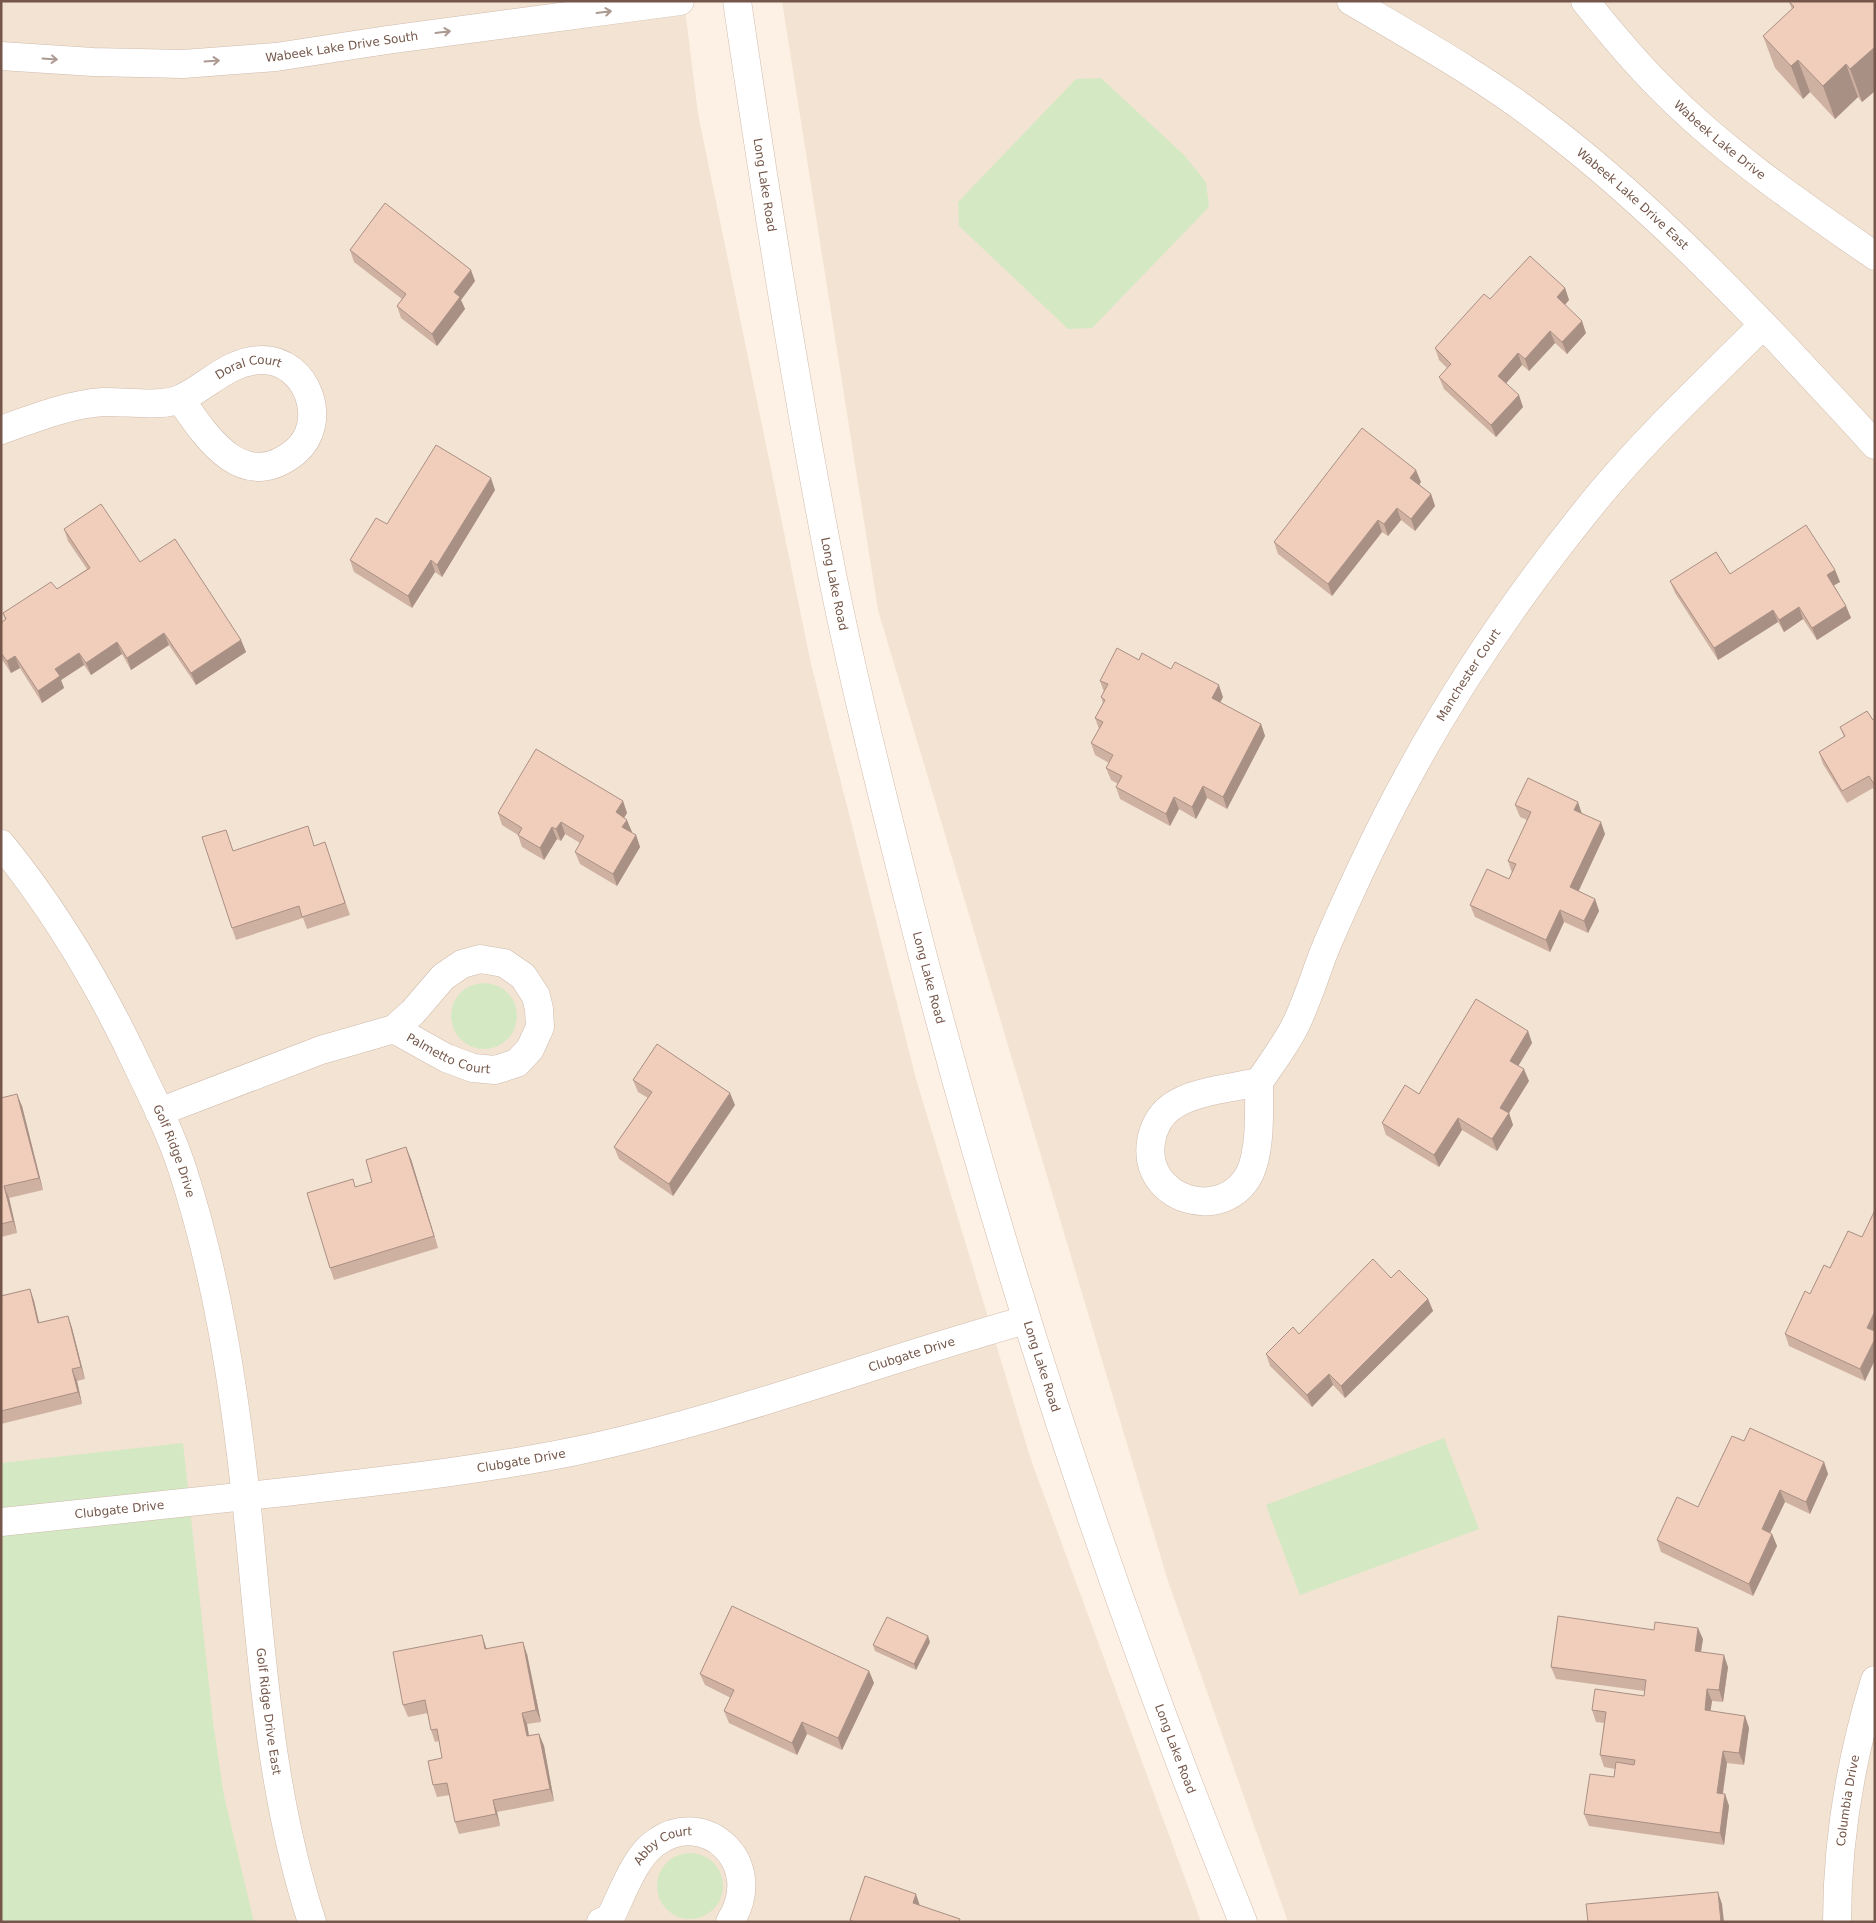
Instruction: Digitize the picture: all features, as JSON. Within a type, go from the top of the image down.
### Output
[{"type":"street","name":"Wabeek Lake Drive South","points":[[1,56],[92,62],[182,64],[276,57],[387,40],[680,1]]},
{"type":"street","name":"Long Lake Road","points":[[737,1],[779,280],[832,575],[879,783],[936,1008],[1026,1320],[1136,1642],[1244,1922]]},
{"type":"street","name":"Wabeek Lake Drive East","points":[[1351,1],[1496,89],[1551,128],[1662,223],[1763,325],[1875,445]]},
{"type":"street","name":"Wabeek Lake Drive","points":[[1585,1],[1626,52],[1692,117],[1759,173],[1875,256]]},
{"type":"street","name":"Manchester Court","points":[[1259,1082],[1278,1055],[1294,1027],[1324,951],[1389,812],[1436,727],[1496,633],[1523,594],[1601,493],[1694,394],[1763,325]]},
{"type":"street","name":"Doral Court","points":[[1,430],[53,412],[102,402],[156,403],[180,399],[234,366],[250,361],[265,360],[279,363],[294,371],[304,384],[311,399],[312,416],[307,436],[297,450],[270,466],[249,466],[231,459],[219,450],[201,430],[180,399]]},
{"type":"street","name":"Golf Ridge Drive","points":[[1,844],[26,874],[73,944],[124,1036],[181,1165],[198,1220],[225,1335],[246,1496]]},
{"type":"street","name":"Palmetto Court","points":[[159,1112],[321,1050],[394,1029],[413,1012],[443,977],[462,964],[480,959],[504,963],[522,976],[536,996],[539,1009],[540,1027],[530,1049],[517,1063],[495,1070],[473,1068],[446,1058],[394,1029]]},
{"type":"street","points":[[1259,1082],[1258,1134],[1255,1155],[1250,1172],[1239,1187],[1225,1197],[1208,1202],[1190,1200],[1173,1193],[1160,1181],[1152,1166],[1150,1150],[1152,1133],[1160,1118],[1172,1106],[1187,1099],[1259,1082]]},
{"type":"street","name":"Clubgate Drive","points":[[1,1522],[402,1479],[501,1465],[577,1451],[704,1418],[1026,1320]]},
{"type":"street","name":"Golf Ridge Drive East","points":[[246,1496],[262,1669],[278,1785],[312,1922]]},
{"type":"street","name":"Columbia Drive","points":[[1837,1922],[1837,1897],[1844,1823],[1855,1754],[1875,1680]]},
{"type":"street","name":"Abby Court","points":[[611,1920],[633,1870],[642,1856],[653,1844],[668,1835],[685,1832],[702,1834],[718,1840],[731,1852],[739,1867],[743,1881],[742,1896],[738,1910],[730,1922]]},
{"type":"shaded area","points":[[1,1],[684,1],[698,114],[811,664],[916,1079],[1031,1460],[1201,1922],[1,1922]]},
{"type":"shaded area","points":[[782,1],[1875,1],[1875,1922],[1288,1922],[1168,1581],[878,610]]},
{"type":"green space","points":[[1101,78],[1184,155],[1206,182],[1209,207],[1092,328],[1068,329],[959,226],[958,202],[1076,79]]},
{"type":"green space","points":[[478,983],[490,983],[502,988],[512,998],[517,1010],[515,1029],[502,1044],[490,1049],[478,1049],[466,1044],[456,1034],[451,1022],[451,1010],[456,998],[466,988]]},
{"type":"green space","points":[[1444,1438],[1479,1529],[1300,1595],[1266,1505]]},
{"type":"green space","points":[[183,1443],[213,1722],[224,1796],[254,1922],[1,1922],[1,1463]]},
{"type":"green space","points":[[684,1853],[696,1853],[708,1858],[718,1868],[723,1880],[721,1899],[708,1914],[696,1919],[684,1919],[672,1914],[662,1904],[657,1892],[657,1880],[662,1868],[672,1858]]},
{"type":"building","points":[[1789,1],[1875,1],[1875,47],[1850,69],[1846,64],[1823,86],[1798,60],[1791,66],[1763,36],[1794,7]]},
{"type":"building","points":[[385,203],[471,270],[454,292],[460,297],[432,334],[397,306],[406,294],[350,250]]},
{"type":"building","points":[[1530,256],[1565,288],[1557,297],[1582,321],[1562,342],[1550,331],[1525,359],[1518,353],[1498,376],[1519,395],[1491,425],[1439,377],[1451,364],[1435,348],[1484,294],[1490,299]]},
{"type":"building","points":[[1362,428],[1416,470],[1410,478],[1431,494],[1411,519],[1397,508],[1384,524],[1378,520],[1328,584],[1274,542]]},
{"type":"building","points":[[436,445],[491,478],[437,565],[431,560],[408,596],[350,560],[376,518],[387,524]]},
{"type":"building","points":[[101,504],[140,562],[175,539],[241,640],[191,673],[164,633],[127,658],[117,642],[86,663],[79,653],[55,669],[60,676],[38,691],[15,656],[7,661],[1,653],[1,623],[6,619],[3,613],[51,582],[57,589],[90,568],[64,529]]},
{"type":"building","points":[[1806,525],[1835,570],[1827,575],[1846,606],[1812,628],[1799,607],[1779,620],[1773,610],[1714,648],[1670,581],[1716,552],[1730,574]]},
{"type":"building","points":[[1117,648],[1139,660],[1142,653],[1171,669],[1175,662],[1219,685],[1212,698],[1261,724],[1223,797],[1203,786],[1192,807],[1174,797],[1166,814],[1116,787],[1122,776],[1106,768],[1113,755],[1091,743],[1103,722],[1095,718],[1105,700],[1101,697],[1108,684],[1100,681]]},
{"type":"building","points":[[1867,711],[1873,720],[1875,719],[1875,786],[1869,776],[1842,791],[1819,752],[1845,736],[1840,727]]},
{"type":"building","points":[[536,749],[623,801],[616,812],[627,820],[622,827],[636,835],[613,874],[575,852],[584,836],[561,822],[556,829],[552,827],[540,848],[518,835],[522,828],[498,813]]},
{"type":"building","points":[[1528,778],[1578,802],[1574,810],[1601,822],[1570,887],[1595,899],[1584,921],[1560,910],[1546,940],[1470,905],[1487,869],[1509,879],[1516,864],[1508,861],[1531,812],[1515,805]]},
{"type":"building","points":[[308,826],[314,846],[325,842],[345,903],[302,917],[299,906],[232,928],[202,837],[226,830],[233,851]]},
{"type":"building","points":[[1476,999],[1528,1031],[1510,1061],[1524,1069],[1500,1108],[1509,1113],[1492,1139],[1458,1118],[1434,1155],[1382,1123],[1405,1085],[1419,1094]]},
{"type":"building","points":[[657,1044],[730,1093],[669,1184],[614,1147],[652,1092],[633,1080]]},
{"type":"building","points":[[17,1094],[39,1178],[4,1186],[13,1221],[1,1224],[1,1098]]},
{"type":"building","points":[[406,1147],[434,1236],[330,1268],[307,1193],[353,1179],[355,1187],[372,1182],[366,1160]]},
{"type":"building","points":[[1875,1210],[1875,1311],[1867,1328],[1875,1331],[1875,1339],[1860,1369],[1785,1334],[1805,1291],[1810,1294],[1824,1265],[1830,1268],[1848,1231],[1862,1237]]},
{"type":"building","points":[[1373,1259],[1391,1278],[1399,1270],[1428,1299],[1341,1386],[1329,1374],[1307,1395],[1266,1354],[1293,1327],[1299,1334]]},
{"type":"building","points":[[30,1289],[38,1323],[68,1316],[81,1367],[72,1369],[78,1392],[1,1411],[1,1296]]},
{"type":"building","points":[[1750,1428],[1824,1462],[1806,1502],[1780,1490],[1762,1529],[1772,1534],[1749,1584],[1657,1540],[1677,1497],[1698,1507],[1732,1436],[1744,1441]]},
{"type":"building","points":[[732,1606],[869,1671],[838,1738],[802,1722],[792,1743],[724,1711],[734,1690],[700,1674]]},
{"type":"building","points":[[1558,1616],[1654,1630],[1655,1622],[1698,1628],[1695,1651],[1724,1655],[1719,1690],[1707,1689],[1705,1710],[1745,1716],[1739,1753],[1723,1751],[1717,1793],[1725,1794],[1720,1833],[1584,1814],[1590,1774],[1614,1777],[1616,1762],[1634,1765],[1635,1760],[1600,1755],[1606,1712],[1592,1710],[1595,1689],[1644,1696],[1646,1680],[1551,1667]]},
{"type":"building","points":[[887,1617],[928,1636],[914,1664],[873,1645]]},
{"type":"building","points":[[482,1635],[485,1649],[523,1642],[536,1710],[522,1713],[527,1736],[539,1734],[550,1789],[493,1800],[496,1814],[455,1822],[447,1783],[433,1785],[428,1761],[442,1758],[437,1729],[431,1730],[425,1700],[403,1705],[393,1652]]},
{"type":"building","points":[[865,1876],[916,1894],[913,1903],[960,1919],[959,1922],[854,1922],[850,1920]]},
{"type":"building","points":[[1718,1892],[1721,1922],[1588,1922],[1586,1904]]}]
